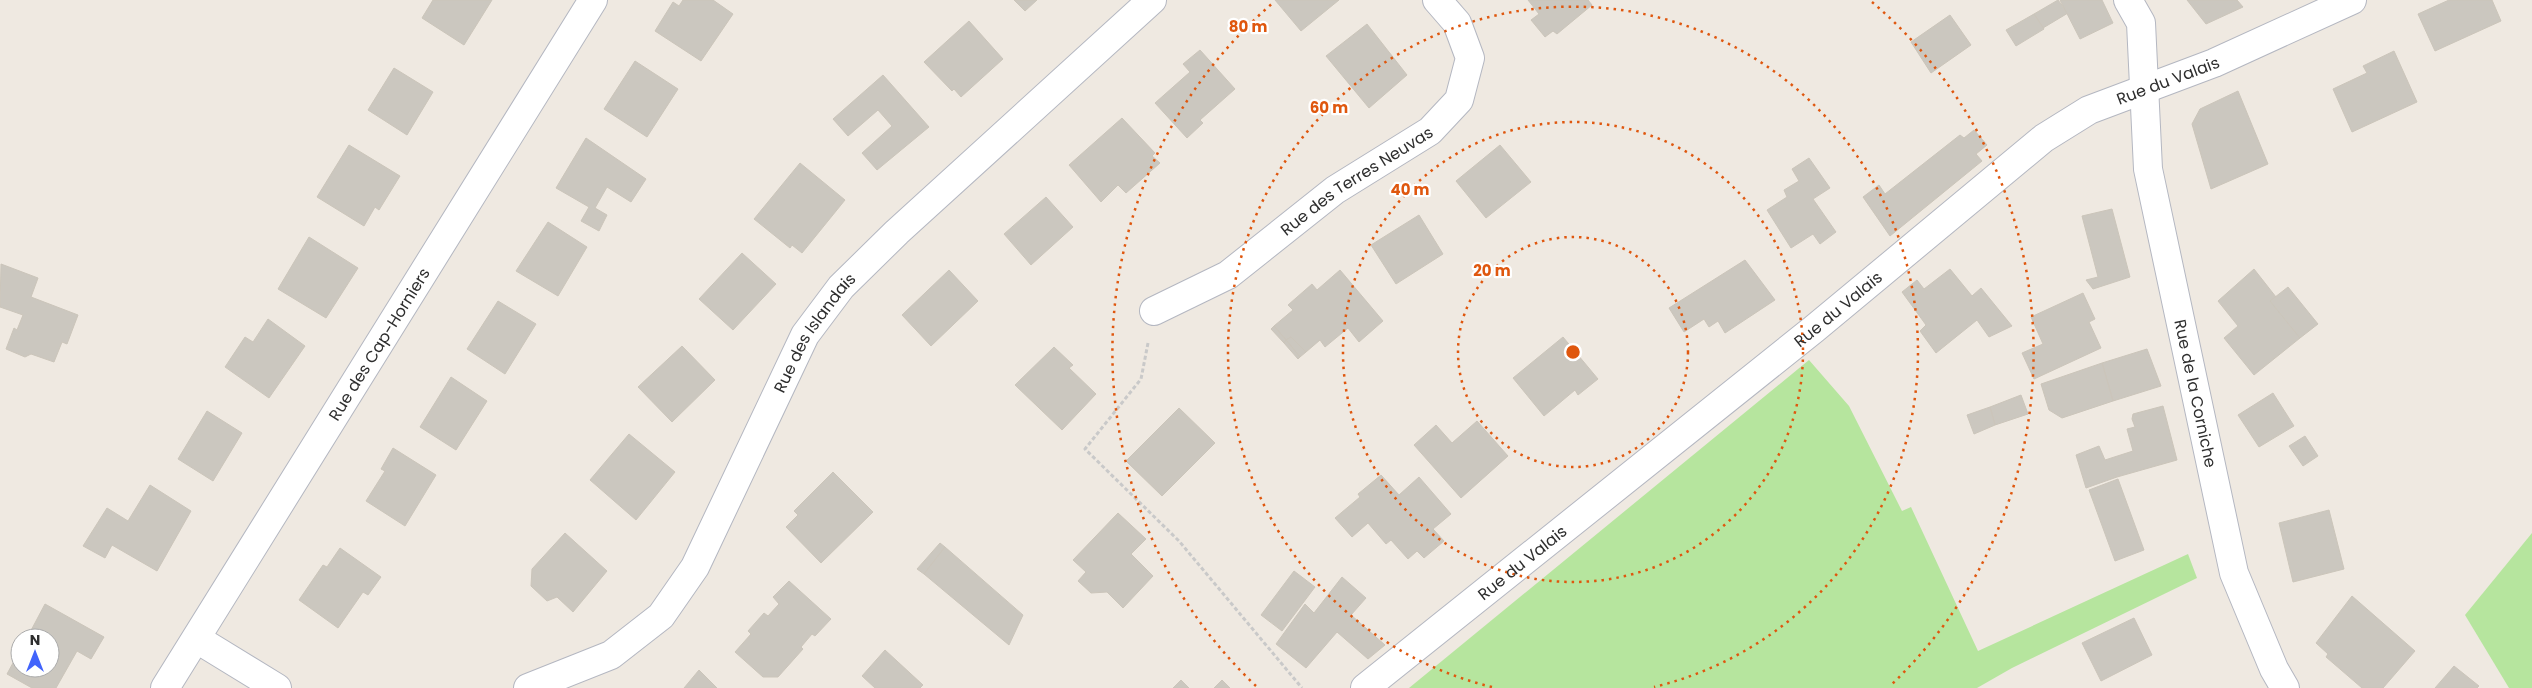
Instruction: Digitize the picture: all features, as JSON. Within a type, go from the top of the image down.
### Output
[{"type":"street","name":"Rue des Cap-Horniers","points":[[165,688],[594,0]]},
{"type":"street","name":"Rue des Islandais","points":[[528,688],[611,656],[661,616],[695,567],[805,335],[841,287],[897,232],[1152,0]]},
{"type":"street","name":"Rue des Terres Neuvas","points":[[1154,311],[1228,275],[1335,190],[1430,131],[1459,100],[1470,58],[1457,24],[1438,0]]},
{"type":"street","name":"Rue de la Corniche","points":[[2128,0],[2141,24],[2148,168],[2234,573],[2274,670],[2285,688]]},
{"type":"street","name":"Rue du Valais","points":[[1365,688],[1814,329],[2044,138],[2089,110],[2214,63],[2352,0]]},
{"type":"street","points":[[197,639],[277,688]]},
{"type":"path","points":[[1154,311],[1141,379],[1085,449],[1179,541],[1302,688]]},
{"type":"green space","points":[[1809,360],[1849,406],[1902,511],[1911,507],[1978,651],[2188,554],[2197,578],[2012,668],[1977,688],[1409,688]]},
{"type":"green space","points":[[2532,533],[2532,688],[2509,688],[2465,615]]},
{"type":"building","points":[[433,0],[492,0],[464,45],[422,18]]},
{"type":"building","points":[[683,0],[713,0],[733,14],[701,61],[655,31],[673,2],[679,6]]},
{"type":"building","points":[[1014,0],[1037,0],[1025,11]]},
{"type":"building","points":[[1275,0],[1339,0],[1301,31]]},
{"type":"building","points":[[1528,0],[1588,0],[1592,5],[1557,34],[1553,31],[1545,37],[1531,20],[1539,14]]},
{"type":"building","points":[[2058,0],[2068,13],[2043,28],[2034,14]]},
{"type":"building","points":[[2060,0],[2102,0],[2113,23],[2080,39]]},
{"type":"building","points":[[2187,0],[2237,0],[2243,7],[2206,24]]},
{"type":"building","points":[[2449,0],[2492,0],[2501,21],[2435,51],[2418,14]]},
{"type":"building","points":[[2034,14],[2044,29],[2016,46],[2006,30]]},
{"type":"building","points":[[1950,15],[1971,45],[1931,73],[1911,42]]},
{"type":"building","points":[[969,21],[1003,59],[961,97],[954,89],[952,91],[924,62]]},
{"type":"building","points":[[1367,24],[1407,75],[1369,108],[1326,56]]},
{"type":"building","points":[[1200,50],[1235,89],[1200,120],[1203,123],[1187,138],[1155,103],[1190,72],[1183,64]]},
{"type":"building","points":[[2394,51],[2417,102],[2352,132],[2333,89],[2367,73],[2363,66]]},
{"type":"building","points":[[635,61],[678,89],[647,137],[604,109]]},
{"type":"building","points":[[394,68],[433,92],[407,135],[368,110]]},
{"type":"building","points":[[883,75],[929,127],[877,170],[862,153],[892,126],[878,110],[848,136],[833,119]]},
{"type":"building","points":[[2238,91],[2268,164],[2211,189],[2192,124],[2200,109]]},
{"type":"building","points":[[1122,118],[1155,153],[1152,156],[1160,163],[1126,193],[1118,185],[1101,202],[1069,165]]},
{"type":"building","points":[[1974,130],[1987,145],[1976,154],[1982,161],[1890,236],[1863,197],[1879,185],[1885,194],[1960,135],[1964,138]]},
{"type":"building","points":[[586,138],[646,179],[631,202],[607,187],[595,208],[607,215],[599,231],[581,221],[589,207],[556,188]]},
{"type":"building","points":[[349,145],[400,176],[379,210],[375,207],[364,226],[317,197]]},
{"type":"building","points":[[1500,145],[1531,182],[1486,218],[1456,181]]},
{"type":"building","points":[[1809,158],[1830,188],[1813,199],[1836,232],[1820,244],[1813,234],[1791,248],[1767,210],[1787,197],[1784,190],[1799,181],[1792,169]]},
{"type":"building","points":[[800,163],[845,200],[802,253],[792,245],[790,248],[754,219]]},
{"type":"building","points":[[1046,197],[1073,227],[1031,265],[1004,234]]},
{"type":"building","points":[[2112,209],[2130,277],[2093,289],[2086,280],[2098,277],[2082,216]]},
{"type":"building","points":[[1419,215],[1443,254],[1396,284],[1371,245]]},
{"type":"building","points":[[548,222],[587,247],[558,296],[516,271]]},
{"type":"building","points":[[309,237],[358,268],[326,318],[278,289]]},
{"type":"building","points":[[742,253],[776,284],[733,330],[699,299]]},
{"type":"building","points":[[1745,260],[1775,300],[1725,333],[1718,321],[1709,327],[1704,319],[1684,332],[1669,308]]},
{"type":"building","points":[[1,264],[38,278],[31,297],[78,315],[67,344],[62,342],[54,362],[31,354],[25,357],[6,349],[14,328],[17,330],[23,315],[0,307]]},
{"type":"building","points":[[1950,269],[1972,296],[1981,288],[2012,326],[1989,337],[1977,320],[1936,353],[1920,331],[1926,325],[1902,292],[1917,280],[1924,289]]},
{"type":"building","points":[[2254,269],[2276,297],[2270,301],[2300,338],[2254,375],[2224,338],[2238,326],[2218,301]]},
{"type":"building","points":[[949,270],[978,301],[931,346],[902,315]]},
{"type":"building","points":[[1340,270],[1383,321],[1359,342],[1348,328],[1325,347],[1320,340],[1306,352],[1291,337],[1286,340],[1274,326],[1293,310],[1288,305],[1312,284],[1317,290]]},
{"type":"building","points":[[2288,287],[2318,324],[2300,338],[2270,301]]},
{"type":"building","points":[[2083,293],[2095,319],[2089,322],[2101,348],[2034,379],[2022,353],[2043,344],[2031,317]]},
{"type":"building","points":[[498,301],[536,324],[505,374],[467,349]]},
{"type":"building","points":[[268,319],[305,346],[269,398],[225,367],[245,337],[253,342]]},
{"type":"building","points":[[1274,326],[1286,340],[1284,343],[1271,329]]},
{"type":"building","points":[[1291,337],[1306,352],[1300,357],[1286,340]]},
{"type":"building","points":[[1563,337],[1598,379],[1578,395],[1575,390],[1544,416],[1513,378]]},
{"type":"building","points":[[1286,340],[1300,357],[1298,359],[1284,343]]},
{"type":"building","points":[[682,346],[715,380],[672,422],[638,387]]},
{"type":"building","points":[[1054,347],[1073,365],[1069,368],[1096,394],[1062,430],[1015,385]]},
{"type":"building","points":[[2147,349],[2161,386],[2113,401],[2102,363]]},
{"type":"building","points":[[2102,363],[2113,401],[2062,418],[2049,410],[2041,384]]},
{"type":"building","points":[[451,377],[487,401],[456,450],[420,427]]},
{"type":"building","points":[[2273,393],[2294,426],[2259,447],[2238,415]]},
{"type":"building","points":[[2021,395],[2028,414],[1995,425],[1990,407]]},
{"type":"building","points":[[2163,406],[2177,460],[2086,488],[2076,455],[2099,446],[2105,460],[2133,451],[2127,429],[2135,427],[2132,419],[2133,414]]},
{"type":"building","points":[[1990,407],[1995,425],[1974,434],[1967,415]]},
{"type":"building","points":[[1179,408],[1215,443],[1162,496],[1126,461]]},
{"type":"building","points":[[207,411],[242,433],[213,481],[178,459]]},
{"type":"building","points":[[1477,421],[1508,456],[1461,498],[1414,445],[1436,425],[1452,443]]},
{"type":"building","points":[[629,434],[675,472],[636,520],[590,480]]},
{"type":"building","points":[[2305,436],[2318,456],[2303,466],[2289,446]]},
{"type":"building","points":[[393,448],[436,475],[405,526],[366,501],[385,471],[381,469]]},
{"type":"building","points":[[833,472],[873,512],[821,563],[786,527],[798,515],[794,511]]},
{"type":"building","points":[[1381,475],[1399,495],[1419,477],[1451,514],[1433,529],[1444,541],[1424,558],[1417,551],[1408,559],[1391,540],[1386,544],[1368,523],[1352,537],[1335,518],[1360,497],[1358,494]]},
{"type":"building","points":[[2118,479],[2144,550],[2115,561],[2089,490]]},
{"type":"building","points":[[150,485],[191,511],[157,571],[112,545],[105,558],[83,546],[107,508],[128,521]]},
{"type":"building","points":[[2329,510],[2344,569],[2293,582],[2279,523]]},
{"type":"building","points":[[1118,513],[1146,539],[1131,554],[1153,576],[1123,608],[1107,592],[1091,593],[1078,581],[1086,572],[1073,560]]},
{"type":"building","points":[[565,533],[607,571],[573,612],[557,597],[547,601],[531,586],[532,569]]},
{"type":"building","points":[[940,543],[945,547],[924,574],[917,569]]},
{"type":"building","points":[[945,547],[1023,615],[1009,645],[924,574]]},
{"type":"building","points":[[340,548],[381,577],[368,595],[363,592],[338,628],[299,600],[323,565],[327,567]]},
{"type":"building","points":[[1294,571],[1315,587],[1282,631],[1261,615]]},
{"type":"building","points":[[1342,577],[1366,598],[1351,615],[1385,645],[1368,659],[1337,632],[1306,668],[1276,644],[1305,604],[1314,613]]},
{"type":"building","points":[[789,581],[831,619],[815,636],[812,634],[801,647],[803,649],[778,677],[763,677],[735,652],[751,634],[748,631],[764,613],[768,616],[779,604],[773,597]]},
{"type":"building","points":[[2352,596],[2415,651],[2383,688],[2362,688],[2326,657],[2328,654],[2316,643]]},
{"type":"building","points":[[45,604],[104,637],[91,659],[77,651],[56,688],[32,688],[14,678],[60,678],[60,628],[32,628]]},
{"type":"building","points":[[2134,618],[2152,655],[2101,681],[2082,643]]},
{"type":"building","points":[[885,650],[923,685],[920,688],[875,688],[862,676]]},
{"type":"building","points":[[2454,666],[2479,686],[2477,688],[2435,688]]},
{"type":"building","points":[[699,670],[717,688],[684,688]]},
{"type":"building","points":[[1181,680],[1189,688],[1173,688]]},
{"type":"building","points":[[1222,680],[1230,688],[1214,688]]}]
